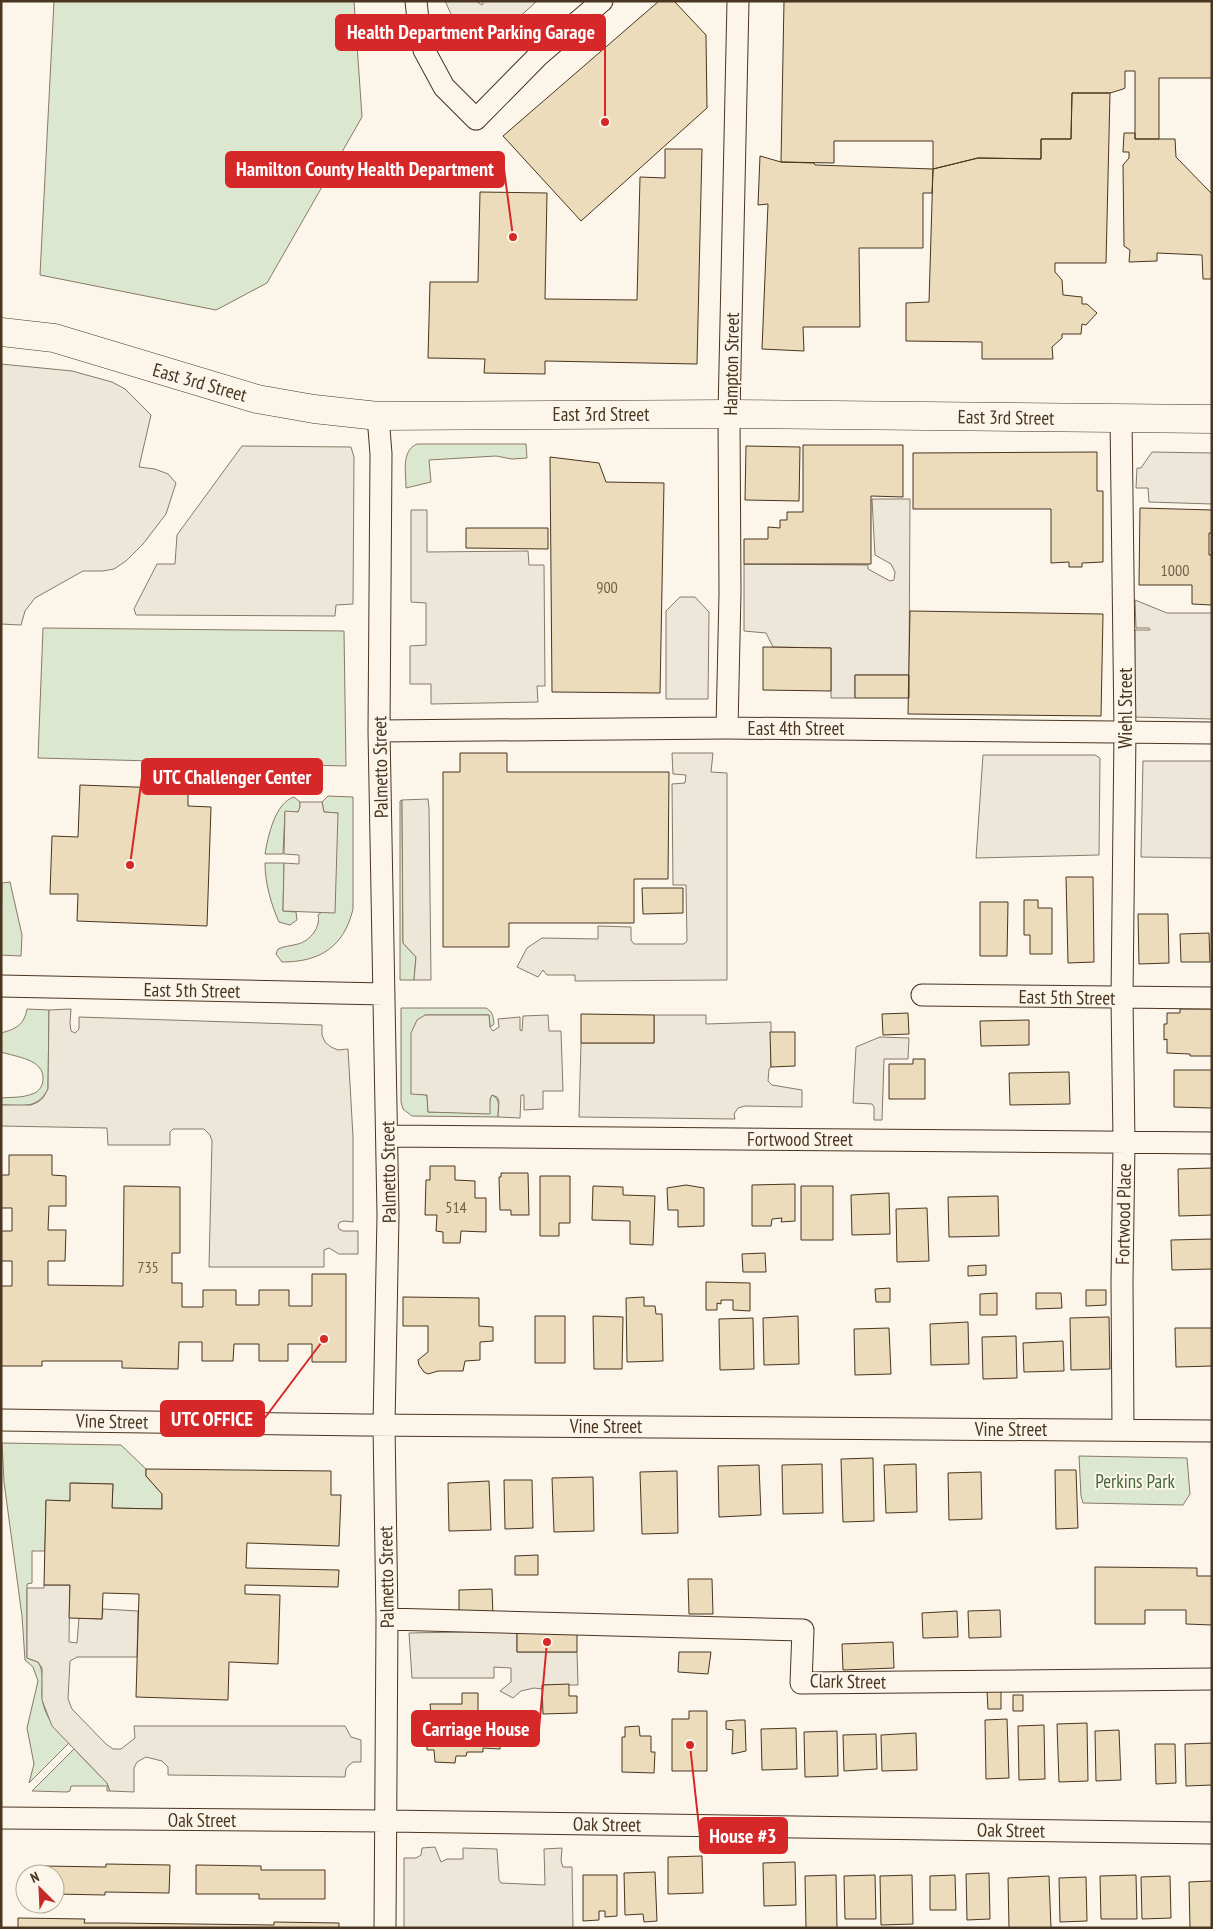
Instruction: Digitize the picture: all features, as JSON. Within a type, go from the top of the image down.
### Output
[{"type":"main road","name":"East 3rd Street","points":[[1,332],[54,338],[257,398],[314,409],[378,416],[730,414],[1212,419]]},
{"type":"street","points":[[416,1],[419,30],[424,50],[444,87],[476,120],[539,55],[602,1]]},
{"type":"street","name":"Hampton Street","points":[[727,728],[730,593],[730,414],[738,1]]},
{"type":"street","name":"Palmetto Street","points":[[378,416],[381,454],[380,731],[388,1136],[388,1251],[384,1425],[387,1620],[385,1928]]},
{"type":"street","name":"Wiehl Street","points":[[1121,418],[1125,731],[1122,998]]},
{"type":"street","name":"East 4th Street","points":[[380,731],[727,728],[1212,733]]},
{"type":"street","name":"East 5th Street","points":[[1,986],[384,994]]},
{"type":"street","name":"East 5th Street","points":[[922,995],[1212,998]]},
{"type":"street","name":"Fortwood Place","points":[[1122,998],[1124,1142],[1122,1282],[1123,1430]]},
{"type":"street","name":"Fortwood Street","points":[[388,1136],[1212,1143]]},
{"type":"street","name":"Vine Street","points":[[1,1420],[384,1425],[1212,1431]]},
{"type":"street","name":"Clark Street","points":[[387,1620],[804,1630],[801,1683],[1212,1679]]},
{"type":"street","name":"Oak Street","points":[[1,1818],[386,1821],[1212,1833]]},
{"type":"green space","points":[[54,1],[354,1],[362,117],[267,283],[216,310],[40,275]]},
{"type":"green space","points":[[417,444],[526,444],[527,458],[512,459],[496,456],[429,460],[431,482],[406,488],[406,457],[412,447]]},
{"type":"green space","points":[[43,628],[344,631],[346,766],[38,758]]},
{"type":"green space","points":[[328,796],[353,797],[353,909],[343,933],[328,950],[308,959],[282,962],[276,954],[278,949],[307,940],[314,933],[318,924],[318,915],[322,912],[338,813],[324,812],[322,802]]},
{"type":"green space","points":[[294,797],[300,802],[300,807],[298,812],[285,812],[283,854],[265,854],[270,830],[277,813],[287,800]]},
{"type":"green space","points":[[402,800],[403,943],[416,957],[414,980],[400,980],[400,801]]},
{"type":"green space","points":[[265,863],[284,863],[283,911],[296,912],[297,920],[290,925],[279,922],[276,915],[267,886]]},
{"type":"green space","points":[[10,882],[22,935],[21,956],[1,955],[2,883]]},
{"type":"green space","points":[[401,1008],[486,1008],[490,1011],[494,1024],[490,1027],[489,1015],[425,1015],[411,1093],[427,1095],[428,1112],[489,1113],[492,1095],[498,1101],[498,1117],[412,1116],[403,1109],[401,1102]]},
{"type":"green space","points":[[27,1009],[49,1010],[48,1089],[44,1096],[34,1103],[28,1105],[1,1105],[1,1098],[21,1097],[37,1092],[42,1084],[42,1072],[34,1063],[21,1057],[1,1052],[1,1033],[18,1026],[24,1019]]},
{"type":"green space","points":[[2,1443],[121,1445],[146,1469],[146,1476],[162,1494],[162,1509],[112,1508],[113,1484],[71,1483],[70,1501],[46,1501],[45,1551],[32,1551],[32,1583],[27,1584],[27,1658],[38,1662],[40,1666],[44,1708],[54,1727],[69,1743],[29,1783],[34,1764],[27,1728],[38,1681],[33,1667],[25,1660],[22,1616],[4,1482]]},
{"type":"green space","name":"Perkins Park","points":[[1079,1456],[1187,1458],[1190,1494],[1183,1505],[1083,1503]]},
{"type":"green space","points":[[74,1749],[107,1783],[110,1791],[107,1791],[107,1786],[71,1786],[70,1791],[67,1792],[32,1791]]},
{"type":"shaded area","points":[[445,1],[476,1],[482,5],[484,1],[537,1],[495,39],[488,32],[483,32],[477,44],[451,14]]},
{"type":"shaded area","points":[[1,364],[72,371],[112,382],[125,389],[151,415],[139,467],[155,469],[168,474],[176,483],[166,514],[143,544],[126,561],[114,569],[83,571],[35,598],[25,611],[21,625],[1,624]]},
{"type":"shaded area","points":[[242,446],[351,447],[354,457],[353,604],[336,605],[335,616],[136,615],[134,609],[157,564],[175,564],[177,535]]},
{"type":"shaded area","points":[[1152,452],[1212,453],[1212,504],[1149,502],[1148,488],[1136,488],[1137,468],[1141,468]]},
{"type":"shaded area","points":[[872,499],[910,499],[909,675],[855,675],[855,698],[831,698],[831,648],[773,647],[766,633],[744,631],[744,564],[868,565],[868,569],[890,581],[894,580],[895,572],[891,564],[875,555]]},
{"type":"shaded area","points":[[411,510],[427,510],[427,552],[528,551],[529,565],[544,565],[545,686],[537,686],[538,702],[431,704],[431,684],[410,684],[410,646],[426,645],[426,603],[411,602]]},
{"type":"shaded area","points":[[680,597],[695,597],[709,612],[708,699],[666,699],[666,611]]},
{"type":"shaded area","points":[[1135,600],[1167,613],[1212,613],[1212,719],[1134,717],[1135,630],[1150,630],[1149,628],[1136,628]]},
{"type":"shaded area","points":[[672,753],[713,753],[711,772],[727,773],[727,980],[575,981],[575,975],[547,975],[543,970],[538,977],[517,967],[527,948],[542,938],[598,939],[598,926],[631,927],[631,940],[634,944],[684,944],[687,941],[686,885],[673,885],[672,784],[685,783],[686,775],[673,774]]},
{"type":"shaded area","points":[[983,755],[1095,755],[1100,758],[1099,855],[976,858]]},
{"type":"shaded area","points":[[1143,761],[1212,761],[1212,858],[1141,857]]},
{"type":"shaded area","points":[[428,799],[431,980],[414,980],[416,957],[403,943],[402,800]]},
{"type":"shaded area","points":[[300,802],[322,802],[324,812],[338,813],[335,913],[283,911],[284,863],[299,864],[299,855],[284,854],[285,811],[298,812]]},
{"type":"shaded area","points":[[71,1009],[71,1031],[75,1033],[79,1029],[79,1017],[322,1025],[322,1035],[325,1042],[338,1050],[348,1049],[353,1137],[353,1222],[344,1221],[338,1225],[339,1229],[343,1231],[358,1231],[358,1254],[339,1254],[329,1248],[324,1250],[324,1267],[209,1267],[212,1141],[210,1135],[204,1129],[173,1129],[170,1132],[170,1145],[108,1145],[107,1128],[1,1126],[1,1105],[31,1105],[43,1098],[48,1089],[49,1010]]},
{"type":"shaded area","points":[[425,1015],[489,1015],[490,1027],[493,1031],[499,1027],[498,1019],[520,1017],[520,1030],[522,1031],[523,1016],[548,1015],[549,1031],[561,1031],[563,1091],[543,1091],[543,1109],[524,1110],[524,1095],[521,1095],[520,1118],[498,1117],[499,1101],[497,1097],[492,1095],[490,1099],[490,1114],[428,1112],[427,1095],[411,1094],[411,1033],[417,1020]]},
{"type":"shaded area","points":[[654,1015],[706,1015],[706,1024],[771,1022],[771,1067],[769,1069],[768,1081],[772,1085],[802,1090],[802,1107],[745,1106],[738,1108],[734,1114],[735,1119],[579,1117],[581,1043],[654,1043]]},
{"type":"shaded area","points":[[880,1037],[909,1038],[908,1059],[884,1059],[882,1120],[874,1120],[874,1107],[872,1104],[853,1103],[856,1047]]},
{"type":"shaded area","points":[[44,1585],[70,1585],[69,1642],[77,1643],[79,1618],[102,1619],[103,1609],[138,1611],[137,1657],[77,1657],[70,1661],[68,1699],[72,1709],[113,1749],[121,1749],[135,1738],[134,1726],[345,1726],[351,1737],[361,1740],[361,1762],[353,1762],[349,1765],[346,1769],[345,1777],[168,1775],[168,1767],[162,1761],[146,1757],[137,1762],[134,1768],[134,1792],[110,1791],[107,1783],[52,1726],[42,1700],[42,1668],[38,1662],[27,1658],[27,1588],[44,1588]]},
{"type":"shaded area","points":[[517,1631],[517,1652],[577,1652],[578,1685],[543,1685],[542,1689],[534,1688],[521,1691],[513,1698],[500,1691],[511,1682],[511,1668],[494,1667],[494,1678],[412,1678],[409,1633]]},
{"type":"shaded area","points":[[435,1847],[441,1862],[447,1859],[463,1859],[463,1848],[497,1849],[499,1880],[501,1883],[545,1885],[544,1849],[562,1848],[561,1861],[563,1867],[572,1867],[573,1928],[404,1928],[404,1858],[416,1858],[421,1855],[422,1848]]},
{"type":"building","points":[[659,1],[674,1],[706,35],[707,108],[581,221],[503,136]]},
{"type":"building","points":[[784,1],[1212,1],[1212,78],[1159,78],[1159,139],[1135,139],[1135,71],[1125,71],[1125,88],[1123,89],[1110,93],[1072,93],[1071,139],[1041,139],[1041,159],[978,158],[933,169],[933,141],[834,141],[834,163],[781,162]]},
{"type":"building","points":[[1072,93],[1110,93],[1106,263],[1055,263],[1055,272],[1062,280],[1063,295],[1082,297],[1082,304],[1087,304],[1097,313],[1086,325],[1082,324],[1081,334],[1062,334],[1062,338],[1052,347],[1053,359],[982,359],[982,342],[906,341],[906,303],[929,302],[933,169],[978,158],[1041,159],[1041,139],[1071,139]]},
{"type":"building","points":[[1124,133],[1135,133],[1135,139],[1175,139],[1176,157],[1212,194],[1212,279],[1203,279],[1202,255],[1157,253],[1157,261],[1129,262],[1130,250],[1124,246],[1123,165],[1129,158],[1129,152],[1123,152]]},
{"type":"building","points":[[665,149],[702,149],[697,364],[545,361],[545,374],[484,373],[485,359],[428,358],[430,282],[478,282],[480,192],[547,193],[545,299],[637,300],[640,177],[665,178]]},
{"type":"building","points":[[760,156],[781,162],[814,163],[815,165],[933,169],[932,193],[923,193],[923,248],[859,248],[860,327],[803,327],[804,351],[762,349],[768,204],[758,205]]},
{"type":"building","points":[[803,445],[903,445],[903,497],[871,496],[871,564],[744,564],[744,539],[768,539],[768,527],[780,528],[780,520],[787,520],[787,512],[803,512]]},
{"type":"building","points":[[746,446],[800,447],[799,501],[745,500]]},
{"type":"building","points":[[1097,452],[1097,491],[1103,491],[1103,562],[1082,563],[1082,567],[1069,567],[1069,562],[1051,563],[1051,509],[913,509],[913,453]]},
{"type":"building","points":[[550,457],[599,463],[606,482],[664,483],[660,693],[552,692]]},
{"type":"building","points":[[1140,508],[1212,510],[1212,533],[1209,533],[1209,555],[1212,555],[1212,605],[1192,604],[1192,585],[1139,585]]},
{"type":"building","points":[[466,528],[548,528],[548,549],[466,548]]},
{"type":"building","points":[[910,611],[1103,614],[1101,716],[908,714]]},
{"type":"building","points":[[763,647],[831,648],[831,691],[763,690]]},
{"type":"building","points":[[855,675],[909,675],[909,698],[855,698]]},
{"type":"building","points":[[460,753],[507,753],[507,772],[669,772],[668,879],[634,879],[634,923],[509,923],[509,947],[443,947],[443,772],[460,772]]},
{"type":"building","points":[[80,785],[188,789],[188,806],[211,807],[207,926],[77,921],[78,894],[50,894],[52,836],[78,837]]},
{"type":"building","points":[[1066,877],[1093,877],[1094,962],[1068,963]]},
{"type":"building","points":[[642,888],[683,888],[683,913],[643,914]]},
{"type":"building","points":[[1024,900],[1038,900],[1038,908],[1052,908],[1052,954],[1030,954],[1030,935],[1024,935]]},
{"type":"building","points":[[980,902],[1008,902],[1007,956],[980,956]]},
{"type":"building","points":[[1138,914],[1168,914],[1169,963],[1139,964]]},
{"type":"building","points":[[1209,933],[1210,962],[1181,962],[1180,934]]},
{"type":"building","points":[[1180,1009],[1212,1009],[1212,1056],[1167,1053],[1167,1039],[1164,1040],[1164,1024],[1167,1024],[1167,1013],[1180,1013]]},
{"type":"building","points":[[908,1013],[909,1034],[883,1035],[882,1014]]},
{"type":"building","points":[[581,1014],[654,1015],[654,1043],[581,1043]]},
{"type":"building","points":[[1029,1020],[1029,1045],[981,1046],[980,1021]]},
{"type":"building","points":[[770,1032],[795,1032],[795,1066],[771,1067]]},
{"type":"building","points":[[913,1059],[925,1059],[925,1099],[889,1099],[889,1064],[913,1064]]},
{"type":"building","points":[[1174,1070],[1212,1070],[1212,1108],[1174,1107]]},
{"type":"building","points":[[1069,1072],[1070,1104],[1010,1105],[1009,1073]]},
{"type":"building","points":[[9,1155],[52,1155],[52,1175],[66,1176],[66,1206],[49,1206],[48,1230],[66,1230],[65,1261],[48,1261],[48,1285],[123,1286],[124,1186],[180,1187],[180,1253],[172,1253],[172,1283],[182,1283],[182,1307],[203,1307],[203,1290],[236,1290],[236,1305],[259,1305],[259,1290],[289,1290],[289,1306],[312,1306],[312,1274],[346,1274],[346,1362],[312,1362],[312,1344],[288,1344],[288,1361],[259,1361],[259,1344],[234,1344],[233,1361],[202,1361],[202,1342],[179,1342],[178,1369],[122,1368],[122,1361],[42,1361],[42,1366],[1,1366],[1,1286],[12,1286],[12,1261],[1,1261],[1,1231],[12,1231],[12,1208],[1,1208],[1,1175],[9,1175]]},
{"type":"building","points":[[430,1166],[455,1166],[455,1180],[475,1181],[475,1198],[486,1198],[486,1232],[461,1231],[460,1243],[443,1243],[443,1232],[436,1231],[437,1215],[425,1215],[426,1180],[430,1180]]},
{"type":"building","points":[[1212,1168],[1212,1215],[1179,1216],[1178,1169]]},
{"type":"building","points":[[501,1173],[528,1173],[529,1215],[511,1215],[511,1210],[500,1210],[499,1177],[501,1177]]},
{"type":"building","points":[[540,1176],[570,1176],[570,1223],[559,1223],[559,1236],[540,1236]]},
{"type":"building","points":[[795,1184],[795,1221],[781,1222],[782,1218],[772,1219],[771,1226],[752,1226],[752,1185]]},
{"type":"building","points":[[686,1185],[704,1188],[704,1226],[678,1227],[678,1210],[668,1210],[667,1188]]},
{"type":"building","points":[[593,1186],[623,1187],[623,1195],[655,1196],[653,1245],[630,1244],[630,1221],[592,1220]]},
{"type":"building","points":[[801,1186],[833,1186],[833,1240],[801,1240]]},
{"type":"building","points":[[889,1193],[890,1234],[852,1235],[851,1195]]},
{"type":"building","points":[[998,1196],[999,1236],[949,1237],[948,1197]]},
{"type":"building","points":[[927,1208],[929,1261],[897,1262],[896,1209]]},
{"type":"building","points":[[1212,1239],[1212,1269],[1172,1270],[1171,1240]]},
{"type":"building","points":[[765,1253],[766,1272],[743,1272],[742,1254]]},
{"type":"building","points":[[986,1265],[986,1275],[968,1276],[968,1266]]},
{"type":"building","points":[[706,1282],[750,1283],[750,1311],[733,1310],[733,1300],[721,1300],[721,1304],[717,1303],[717,1310],[706,1310]]},
{"type":"building","points":[[890,1288],[890,1302],[876,1302],[875,1289]]},
{"type":"building","points":[[1086,1290],[1106,1290],[1106,1305],[1086,1306]]},
{"type":"building","points":[[997,1293],[997,1315],[980,1315],[980,1294]]},
{"type":"building","points":[[1036,1293],[1061,1293],[1062,1308],[1036,1309]]},
{"type":"building","points":[[403,1297],[479,1298],[479,1326],[493,1327],[493,1341],[480,1342],[480,1360],[465,1361],[463,1371],[438,1371],[428,1374],[419,1365],[418,1360],[428,1352],[428,1326],[403,1326]]},
{"type":"building","points":[[644,1297],[644,1306],[655,1306],[656,1314],[662,1314],[663,1361],[627,1362],[626,1298]]},
{"type":"building","points":[[535,1316],[565,1316],[565,1363],[535,1363]]},
{"type":"building","points":[[593,1316],[623,1317],[622,1369],[594,1369]]},
{"type":"building","points":[[798,1316],[799,1364],[764,1365],[763,1318]]},
{"type":"building","points":[[1109,1317],[1110,1369],[1071,1370],[1070,1318]]},
{"type":"building","points":[[753,1318],[754,1369],[720,1370],[719,1319]]},
{"type":"building","points":[[968,1322],[969,1364],[931,1365],[930,1324]]},
{"type":"building","points":[[889,1328],[891,1374],[855,1375],[854,1329]]},
{"type":"building","points":[[1175,1328],[1212,1328],[1212,1366],[1176,1367]]},
{"type":"building","points":[[1016,1336],[1017,1378],[983,1379],[982,1337]]},
{"type":"building","points":[[1063,1341],[1064,1371],[1024,1372],[1023,1343]]},
{"type":"building","points":[[873,1458],[874,1521],[843,1522],[841,1459]]},
{"type":"building","points":[[822,1464],[823,1513],[783,1514],[782,1465]]},
{"type":"building","points":[[916,1464],[917,1512],[886,1513],[884,1465]]},
{"type":"building","points":[[759,1465],[761,1515],[719,1517],[718,1466]]},
{"type":"building","points":[[146,1469],[331,1471],[331,1495],[341,1495],[339,1546],[247,1543],[246,1568],[339,1570],[338,1587],[245,1585],[245,1594],[280,1595],[278,1664],[229,1662],[228,1700],[136,1697],[139,1594],[103,1593],[102,1619],[69,1618],[70,1585],[44,1585],[46,1500],[70,1501],[70,1483],[113,1484],[112,1508],[162,1509],[162,1494],[146,1476]]},
{"type":"building","points":[[1055,1470],[1076,1470],[1078,1528],[1056,1529]]},
{"type":"building","points":[[677,1471],[678,1533],[642,1534],[640,1472]]},
{"type":"building","points":[[981,1472],[982,1519],[949,1520],[948,1473]]},
{"type":"building","points":[[593,1477],[594,1531],[554,1532],[552,1478]]},
{"type":"building","points":[[504,1480],[532,1480],[533,1528],[505,1529]]},
{"type":"building","points":[[489,1481],[491,1530],[449,1531],[448,1483]]},
{"type":"building","points":[[538,1555],[538,1575],[515,1575],[515,1556]]},
{"type":"building","points":[[1095,1567],[1197,1568],[1197,1576],[1212,1576],[1212,1625],[1186,1624],[1186,1610],[1145,1610],[1145,1624],[1095,1624]]},
{"type":"building","points":[[688,1579],[712,1579],[713,1614],[689,1614]]},
{"type":"building","points":[[492,1589],[493,1616],[459,1617],[459,1590]]},
{"type":"building","points":[[1000,1610],[1001,1637],[969,1638],[968,1611]]},
{"type":"building","points":[[957,1611],[958,1637],[923,1638],[922,1613]]},
{"type":"building","points":[[517,1631],[577,1631],[577,1652],[517,1652]]},
{"type":"building","points":[[893,1642],[894,1668],[843,1670],[842,1644]]},
{"type":"building","points":[[679,1652],[711,1652],[708,1674],[678,1672]]},
{"type":"building","points":[[569,1684],[569,1696],[577,1696],[577,1713],[543,1714],[542,1685]]},
{"type":"building","points":[[1001,1690],[1001,1709],[988,1709],[987,1691]]},
{"type":"building","points":[[462,1693],[478,1693],[478,1713],[489,1712],[489,1724],[487,1724],[487,1727],[500,1726],[500,1749],[483,1748],[483,1752],[467,1752],[466,1756],[456,1756],[455,1763],[435,1762],[434,1750],[427,1750],[428,1726],[424,1727],[424,1714],[431,1714],[430,1704],[462,1704]]},
{"type":"building","points":[[1013,1695],[1023,1695],[1023,1711],[1013,1711]]},
{"type":"building","points":[[689,1711],[707,1711],[707,1771],[672,1771],[672,1719],[689,1719]]},
{"type":"building","points":[[1007,1719],[1009,1778],[986,1779],[985,1720]]},
{"type":"building","points":[[745,1720],[746,1751],[732,1754],[733,1730],[726,1729],[726,1721]]},
{"type":"building","points":[[1087,1723],[1088,1781],[1059,1782],[1057,1724]]},
{"type":"building","points":[[1044,1725],[1045,1779],[1019,1780],[1018,1726]]},
{"type":"building","points":[[639,1726],[640,1736],[651,1736],[651,1752],[655,1752],[654,1773],[622,1772],[622,1737],[625,1737],[625,1727]]},
{"type":"building","points":[[796,1728],[797,1769],[762,1770],[761,1729]]},
{"type":"building","points":[[1119,1730],[1121,1780],[1096,1781],[1095,1731]]},
{"type":"building","points":[[837,1731],[838,1776],[805,1777],[804,1732]]},
{"type":"building","points":[[916,1733],[917,1770],[882,1771],[881,1735]]},
{"type":"building","points":[[876,1734],[877,1769],[844,1771],[843,1735]]},
{"type":"building","points":[[1212,1743],[1212,1785],[1186,1786],[1185,1744]]},
{"type":"building","points":[[1155,1744],[1175,1744],[1176,1783],[1156,1784]]},
{"type":"building","points":[[702,1856],[703,1893],[668,1894],[668,1857]]},
{"type":"building","points":[[795,1862],[796,1905],[764,1906],[763,1863]]},
{"type":"building","points":[[106,1864],[170,1865],[169,1893],[105,1892],[105,1895],[65,1894],[65,1866],[106,1867]]},
{"type":"building","points":[[196,1865],[261,1866],[261,1870],[325,1870],[325,1899],[259,1899],[259,1894],[196,1894]]},
{"type":"building","points":[[655,1872],[657,1921],[644,1922],[643,1914],[625,1915],[624,1873]]},
{"type":"building","points":[[989,1873],[990,1919],[967,1920],[966,1874]]},
{"type":"building","points":[[583,1875],[617,1875],[617,1916],[605,1917],[605,1911],[599,1911],[599,1920],[583,1921]]},
{"type":"building","points":[[836,1875],[837,1928],[806,1928],[805,1876]]},
{"type":"building","points":[[875,1875],[876,1919],[845,1919],[844,1876]]},
{"type":"building","points":[[912,1875],[913,1924],[881,1925],[880,1876]]},
{"type":"building","points":[[955,1875],[956,1910],[930,1910],[930,1876]]},
{"type":"building","points":[[1136,1875],[1137,1919],[1101,1919],[1100,1876]]},
{"type":"building","points":[[1049,1876],[1051,1928],[1009,1928],[1008,1878]]},
{"type":"building","points":[[1170,1876],[1171,1918],[1142,1919],[1141,1877]]},
{"type":"building","points":[[1086,1877],[1087,1921],[1060,1922],[1059,1878]]},
{"type":"building","points":[[1212,1881],[1212,1928],[1190,1928],[1189,1882]]},
{"type":"building","points":[[18,1918],[85,1919],[84,1923],[274,1925],[274,1922],[339,1923],[339,1928],[18,1928]]},
{"type":"place","name":"Health Department Parking Garage","points":[[605,122]]},
{"type":"place","name":"Hamilton County Health Department","points":[[513,237]]},
{"type":"place","name":"UTC Challenger Center","points":[[130,865]]},
{"type":"place","name":"UTC OFFICE","points":[[324,1339]]},
{"type":"place","name":"Carriage House","points":[[547,1642]]},
{"type":"place","name":"House #3","points":[[690,1745]]}]
